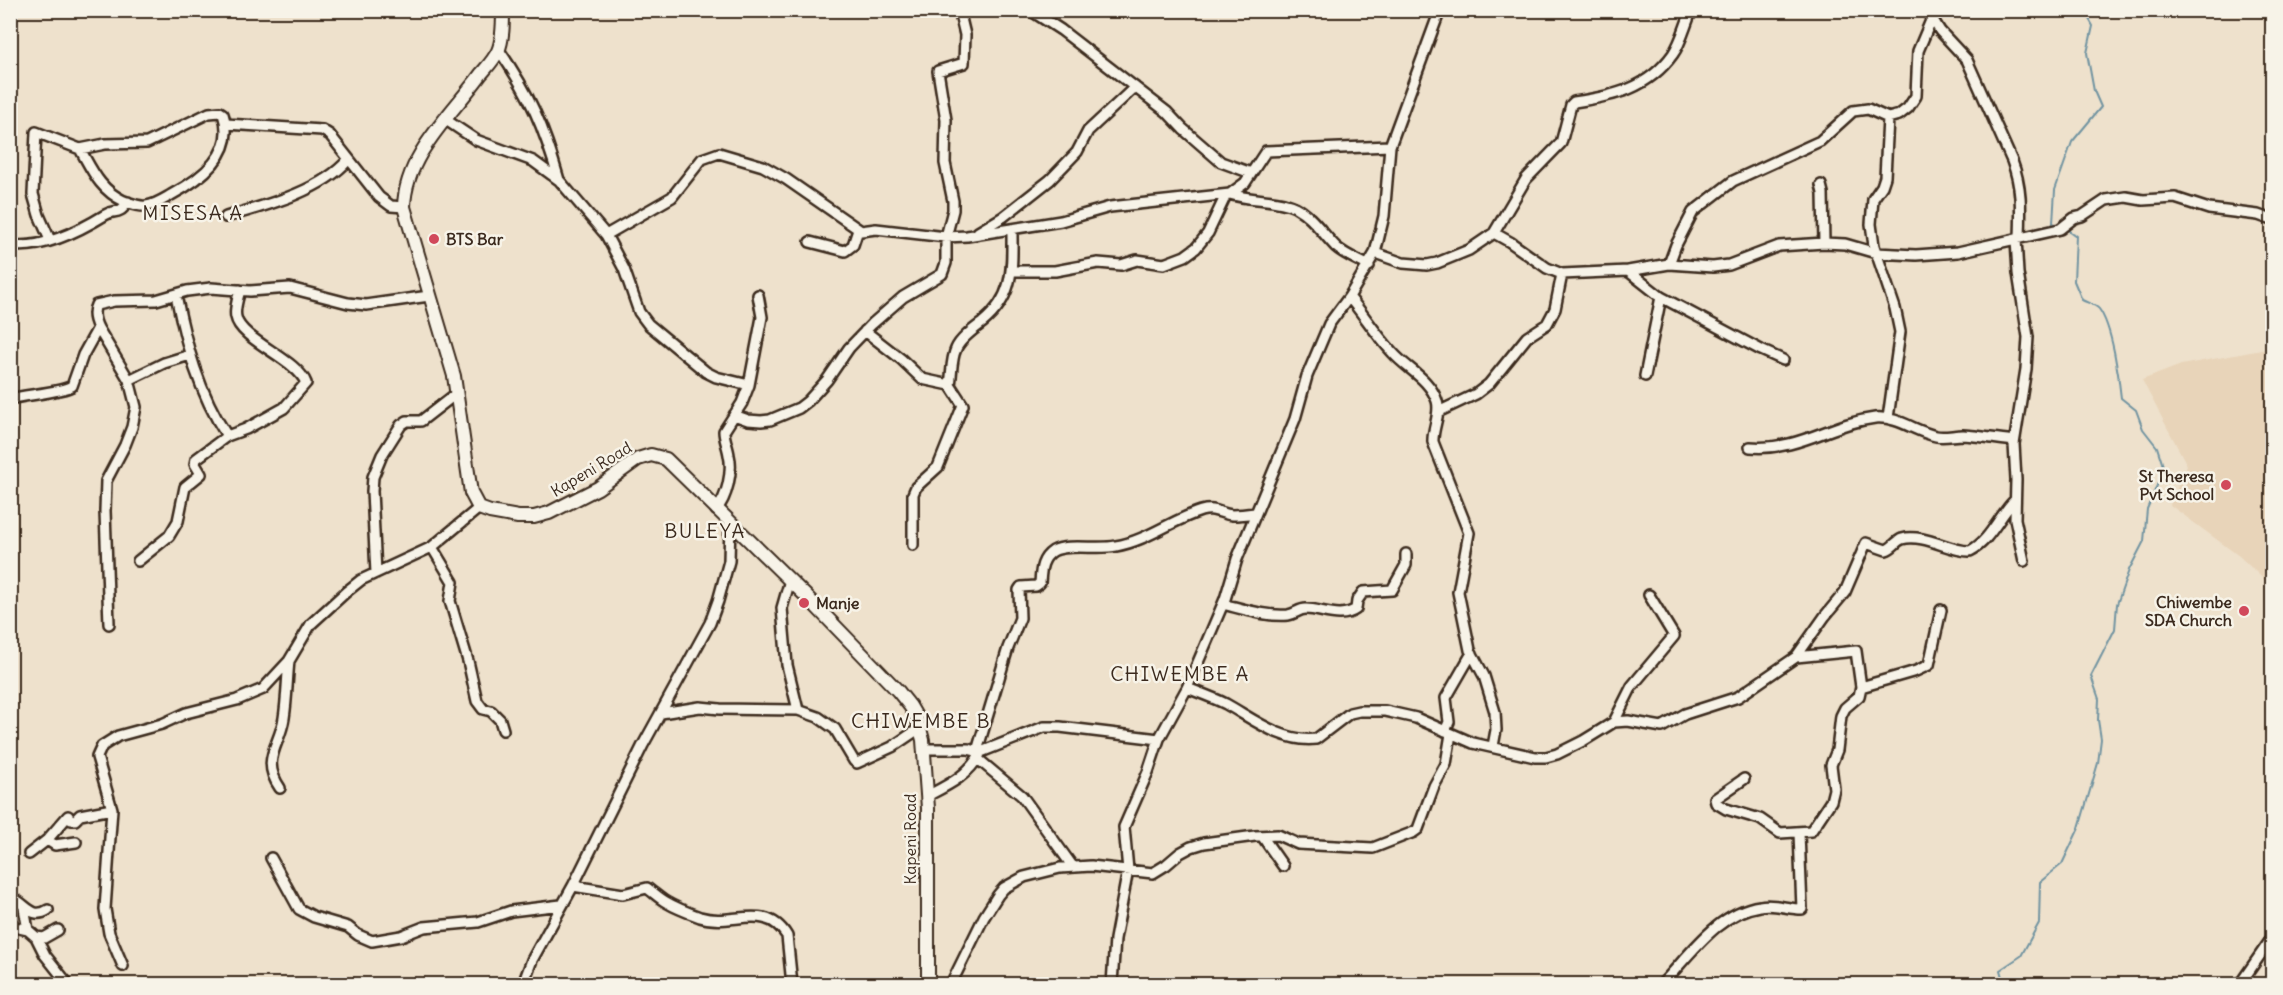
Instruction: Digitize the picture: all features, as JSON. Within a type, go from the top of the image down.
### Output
[{"type":"main road","points":[[479,508],[471,493],[468,480],[457,393],[404,207],[410,171],[499,50],[503,10]]},
{"type":"main road","name":"Kapeni Road","points":[[479,508],[518,517],[549,513],[598,488],[638,459],[651,455],[666,459],[790,580],[898,691],[910,705],[920,728],[924,749],[927,796],[928,984]]},
{"type":"street","points":[[734,415],[748,420],[761,421],[770,420],[799,408],[827,380],[849,348],[865,331],[903,297],[942,274],[946,263],[946,237],[953,201],[945,164],[946,120],[938,71],[964,63],[964,35],[959,10]]},
{"type":"street","points":[[1030,10],[1060,30],[1167,112],[1221,162],[1251,173]]},
{"type":"street","points":[[1112,984],[1115,939],[1128,870],[1124,828],[1148,772],[1159,739],[1187,688],[1223,604],[1255,513],[1295,419],[1307,376],[1329,324],[1349,297],[1375,253],[1384,216],[1390,146],[1440,10]]},
{"type":"street","points":[[1375,253],[1403,263],[1427,265],[1469,250],[1494,233],[1526,179],[1561,143],[1571,105],[1574,102],[1625,92],[1645,82],[1673,54],[1692,10]]},
{"type":"street","points":[[1669,264],[1693,212],[1732,181],[1820,141],[1853,111],[1868,109],[1888,118],[1903,112],[1915,98],[1918,51],[1929,14]]},
{"type":"street","points":[[1929,14],[1942,34],[1967,60],[2019,178],[2021,198],[2018,238],[2028,344],[2014,441],[2016,480],[2014,501],[2015,523],[2024,561]]},
{"type":"street","points":[[499,50],[515,73],[542,123],[559,180]]},
{"type":"street","points":[[967,236],[975,234],[1003,217],[1050,180],[1077,152],[1088,131],[1134,87]]},
{"type":"street","points":[[50,240],[33,194],[36,133],[38,131],[80,149],[105,144],[147,143],[209,113],[224,114],[226,139],[215,164],[195,182],[153,204],[140,206],[110,192],[99,183],[80,149]]},
{"type":"street","points":[[1888,118],[1885,177],[1872,204],[1871,224],[1876,253],[1895,308],[1900,332],[1888,418]]},
{"type":"street","points":[[446,120],[476,140],[533,161],[559,180],[606,235],[624,269],[639,312],[648,324],[706,372],[716,377],[749,385]]},
{"type":"street","points":[[226,124],[322,129],[330,135],[385,203],[404,207]]},
{"type":"street","points":[[606,235],[672,197],[702,159],[719,153],[750,161],[779,176],[858,230],[900,230],[946,237],[1012,230],[1061,221],[1110,207],[1228,194],[1239,189],[1264,153],[1269,150],[1390,146]]},
{"type":"street","points":[[226,217],[262,207],[307,188],[339,170],[348,160]]},
{"type":"street","points":[[1821,185],[1824,243]]},
{"type":"street","points":[[1228,194],[1243,199],[1288,204],[1297,208],[1322,230],[1337,248],[1369,266]]},
{"type":"street","points":[[1012,271],[1043,272],[1098,263],[1121,265],[1137,260],[1160,264],[1174,260],[1185,256],[1201,242],[1228,194]]},
{"type":"street","points":[[1494,233],[1547,268],[1562,274],[1628,270],[1669,264],[1713,267],[1729,265],[1779,246],[1824,243],[1845,244],[1876,253],[1958,252],[2060,230],[2074,218],[2082,216],[2108,199],[2126,197],[2143,200],[2175,198],[2209,209],[2258,214],[2272,220]]},
{"type":"street","points":[[10,244],[30,245],[50,240],[93,224],[109,213],[119,213],[128,202]]},
{"type":"street","points":[[810,242],[845,251],[853,245],[858,230]]},
{"type":"street","points":[[950,385],[957,347],[991,316],[1009,288],[1012,271],[1012,230]]},
{"type":"street","points":[[1628,270],[1661,297],[1783,360]]},
{"type":"street","points":[[1438,412],[1476,394],[1490,384],[1527,337],[1547,324],[1555,309],[1562,274]]},
{"type":"street","points":[[109,624],[104,496],[106,481],[121,454],[132,427],[136,407],[129,380],[98,328],[94,309],[98,304],[114,301],[156,300],[196,289],[300,289],[329,298],[366,305],[429,296]]},
{"type":"street","points":[[138,561],[169,536],[178,521],[184,488],[201,474],[195,464],[196,459],[226,436],[246,429],[284,408],[306,382],[291,365],[238,323],[236,313],[240,290]]},
{"type":"street","points":[[176,295],[183,333],[190,355],[211,412],[226,436]]},
{"type":"street","points":[[716,510],[725,494],[730,468],[730,456],[724,431],[742,403],[749,385],[762,316],[758,295]]},
{"type":"street","points":[[1349,297],[1392,352],[1429,385],[1436,398],[1438,412],[1432,434],[1433,442],[1469,533],[1458,586],[1472,653],[1484,676],[1495,712],[1496,730],[1493,746]]},
{"type":"street","points":[[1646,376],[1661,297]]},
{"type":"street","points":[[10,399],[67,389],[72,386],[82,355],[98,328]]},
{"type":"street","points":[[865,331],[922,379],[950,385],[962,402],[962,410],[938,467],[916,487],[913,494],[913,545]]},
{"type":"street","points":[[129,380],[164,363],[190,355]]},
{"type":"street","points":[[376,573],[372,490],[376,467],[400,425],[421,421],[457,393]]},
{"type":"street","points":[[1750,447],[1768,448],[1793,445],[1857,421],[1888,418],[1938,436],[1963,435],[2014,441]]},
{"type":"street","points":[[1187,688],[1292,737],[1316,739],[1343,717],[1359,711],[1372,710],[1401,714],[1473,743],[1535,757],[1546,757],[1589,738],[1614,722],[1628,721],[1662,727],[1679,716],[1741,696],[1796,657],[1845,592],[1866,543],[1886,550],[1902,539],[1913,539],[1970,551],[1980,545],[2014,501]]},
{"type":"street","points":[[123,966],[109,933],[105,909],[112,808],[97,757],[104,744],[118,736],[158,725],[186,713],[237,700],[258,692],[271,683],[289,662],[311,624],[322,612],[361,580],[432,547],[479,508]]},
{"type":"street","points":[[927,796],[957,781],[972,767],[978,754],[1008,648],[1020,618],[1020,590],[1022,587],[1036,586],[1040,583],[1041,565],[1048,555],[1066,547],[1095,549],[1130,543],[1164,526],[1203,511],[1215,509],[1231,515],[1255,513]]},
{"type":"street","points":[[523,984],[532,960],[573,886],[595,838],[710,623],[729,561],[730,522]]},
{"type":"street","points":[[432,547],[453,582],[450,602],[468,661],[477,701],[483,709],[491,711],[500,720],[503,730]]},
{"type":"street","points":[[1223,604],[1256,612],[1287,615],[1305,609],[1331,614],[1352,612],[1356,609],[1363,592],[1392,590],[1406,565],[1406,554]]},
{"type":"street","points":[[790,580],[782,608],[787,665],[798,710]]},
{"type":"street","points":[[1614,722],[1632,686],[1674,636],[1649,595]]},
{"type":"street","points":[[1861,687],[1929,665],[1941,610]]},
{"type":"street","points":[[1744,778],[1715,799],[1716,803],[1726,809],[1760,819],[1780,833],[1811,831],[1831,801],[1834,789],[1832,765],[1837,750],[1841,716],[1845,708],[1859,696],[1861,687],[1857,651],[1796,657]]},
{"type":"street","points":[[951,984],[984,917],[1004,888],[1024,877],[1060,868],[1091,866],[1153,873],[1180,853],[1204,843],[1262,836],[1278,835],[1298,844],[1373,848],[1414,832],[1418,828],[1434,786],[1446,764],[1449,722],[1446,698],[1472,653]]},
{"type":"street","points":[[280,788],[273,778],[270,764],[284,718],[289,662]]},
{"type":"street","points":[[661,713],[700,706],[720,709],[798,710],[818,717],[835,729],[857,763],[892,747],[920,728]]},
{"type":"street","points":[[924,749],[978,754],[1044,727],[1159,739]]},
{"type":"street","points":[[978,754],[1022,796],[1073,867]]},
{"type":"street","points":[[29,854],[47,840],[68,816],[71,820],[75,820],[80,815],[112,808]]},
{"type":"street","points":[[1662,984],[1707,935],[1725,921],[1758,906],[1802,909],[1799,833]]},
{"type":"street","points":[[1262,836],[1282,866]]},
{"type":"street","points":[[47,840],[55,845],[76,842]]},
{"type":"street","points":[[271,858],[298,909],[314,917],[348,927],[358,935],[372,941],[401,936],[424,927],[478,922],[511,911],[561,905]]},
{"type":"street","points":[[573,886],[623,894],[646,888],[667,903],[703,918],[765,917],[786,934],[792,984]]},
{"type":"street","points":[[10,906],[16,900],[30,912],[41,914],[48,910]]},
{"type":"street","points":[[24,908],[28,930]]},
{"type":"street","points":[[10,926],[28,930],[36,937],[45,955],[68,984]]},
{"type":"street","points":[[36,937],[44,938],[58,930]]},
{"type":"street","points":[[2240,984],[2272,938]]},
{"type":"shaded area","name":"St Theresa Pvt School","points":[[2272,348],[2272,587],[2239,556],[2170,505],[2187,465],[2142,380],[2181,365]]},
{"type":"waterway","points":[[2060,226],[2053,223],[2055,190],[2072,142],[2101,107],[2094,91],[2087,53],[2093,26],[2084,10]]},
{"type":"waterway","points":[[2004,984],[2000,970],[2021,956],[2039,923],[2040,882],[2062,864],[2079,828],[2098,763],[2101,739],[2098,720],[2099,699],[2091,676],[2115,629],[2117,604],[2129,570],[2144,541],[2147,509],[2164,469],[2157,447],[2143,429],[2136,410],[2121,398],[2108,327],[2099,309],[2082,300],[2074,281],[2076,236],[2065,228]]},
{"type":"place","name":"BTS Bar","points":[[434,239]]},
{"type":"place","name":"St Theresa Pvt School","points":[[2226,485]]},
{"type":"place","name":"Manje","points":[[804,603]]},
{"type":"place","name":"Chiwembe SDA Church","points":[[2244,611]]},
{"type":"district","name":"MISESA A","points":[[193,213]]},
{"type":"district","name":"BULEYA","points":[[705,531]]},
{"type":"district","name":"CHIWEMBE A","points":[[1180,674]]},
{"type":"district","name":"CHIWEMBE B","points":[[921,721]]}]
